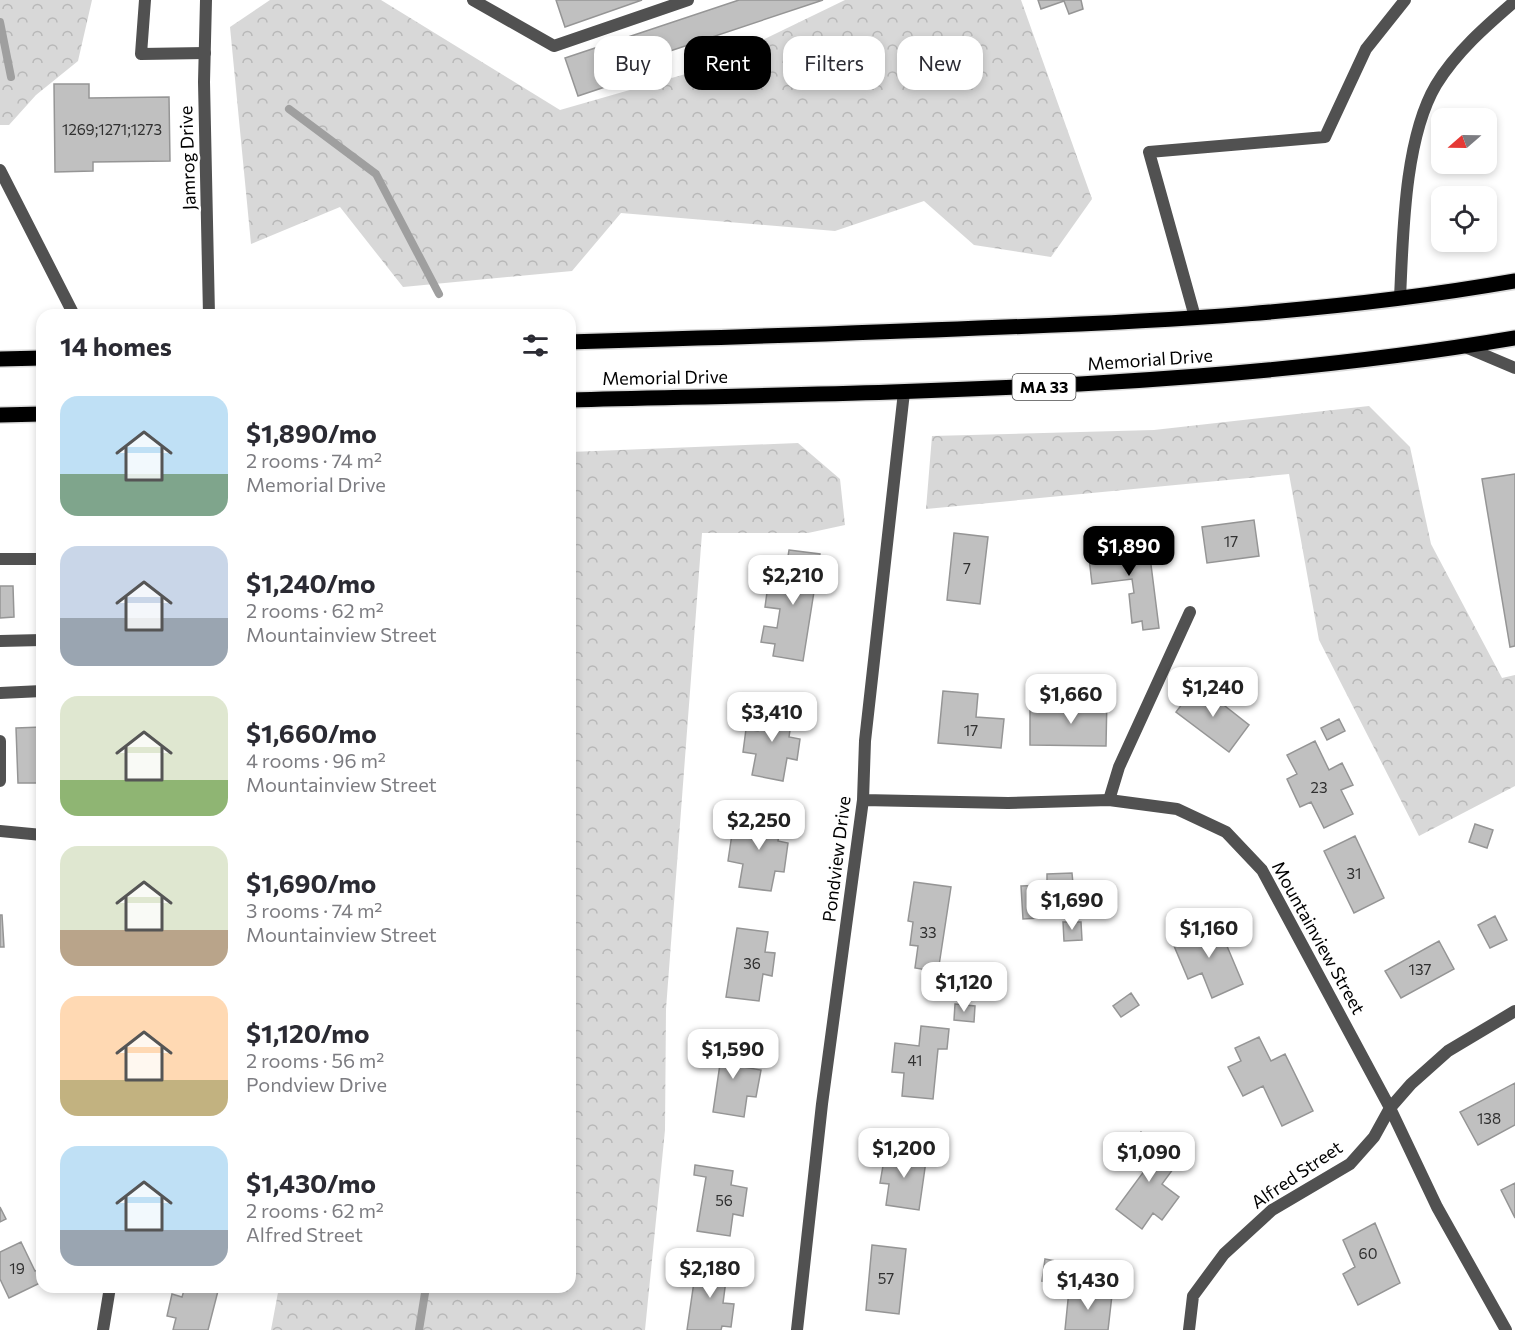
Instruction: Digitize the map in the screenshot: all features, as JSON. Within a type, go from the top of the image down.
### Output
[{"type":"main road","points":[[576,342],[1195,318],[1400,298],[1515,281]]},
{"type":"main road","name":"Memorial Drive","points":[[576,400],[904,392],[1131,382],[1278,369],[1515,339]]},
{"type":"main road","points":[[0,359],[36,358]]},
{"type":"main road","points":[[0,415],[36,414]]},
{"type":"street","points":[[145,0],[141,54],[205,53]]},
{"type":"street","name":"Jamrog Drive","points":[[206,0],[209,309]]},
{"type":"street","points":[[477,1],[554,46],[688,0]]},
{"type":"street","points":[[1195,318],[1149,152],[1325,137],[1366,49],[1405,0]]},
{"type":"street","points":[[1400,298],[1407,200],[1421,122],[1436,86],[1454,60],[1515,1]]},
{"type":"street","points":[[0,170],[71,309]]},
{"type":"street","points":[[1463,346],[1515,368]]},
{"type":"street","name":"Pondview Drive","points":[[797,1330],[822,1104],[863,800],[865,741],[904,392]]},
{"type":"street","points":[[0,559],[36,559]]},
{"type":"street","points":[[1108,800],[1119,767],[1190,612]]},
{"type":"street","points":[[0,641],[36,640]]},
{"type":"street","points":[[0,693],[36,691]]},
{"type":"street","points":[[0,741],[0,781]]},
{"type":"street","name":"Mountainview Street","points":[[863,800],[1008,803],[1108,800],[1177,809],[1226,832],[1262,870],[1390,1108],[1437,1208],[1506,1330]]},
{"type":"street","points":[[0,831],[36,834]]},
{"type":"street","name":"Alfred Street","points":[[1189,1330],[1193,1296],[1224,1254],[1272,1210],[1350,1164],[1374,1137],[1390,1108],[1411,1084],[1448,1051],[1515,1011]]},
{"type":"street","points":[[103,1330],[109,1293]]},
{"type":"green space","points":[[0,0],[92,0],[78,61],[36,95],[9,125],[0,125]]},
{"type":"green space","points":[[270,0],[381,0],[560,110],[630,90],[672,90],[672,78],[684,74],[684,90],[771,90],[771,36],[845,0],[1021,0],[1092,199],[1051,257],[974,245],[924,201],[835,231],[621,213],[572,271],[403,287],[340,207],[251,244],[230,27]]},
{"type":"green space","points":[[1369,406],[1410,447],[1431,544],[1502,678],[1515,675],[1515,786],[1419,836],[1319,640],[1289,474],[926,509],[932,436],[1154,430]]},
{"type":"green space","points":[[798,443],[840,479],[845,525],[808,533],[702,533],[666,1009],[665,1130],[645,1330],[271,1330],[278,1293],[576,1293],[576,452]]},
{"type":"building","points":[[556,0],[642,0],[565,27]]},
{"type":"building","points":[[739,0],[823,0],[715,36],[684,36],[684,46],[672,50],[672,36],[631,36]]},
{"type":"building","points":[[1038,0],[1081,0],[1083,9],[1069,14],[1064,1],[1041,9]]},
{"type":"building","points":[[594,48],[594,90],[596,90],[578,96],[565,58]]},
{"type":"building","points":[[54,84],[89,84],[89,98],[169,97],[170,161],[93,162],[93,171],[55,172]]},
{"type":"building","points":[[1515,474],[1515,646],[1510,647],[1482,479]]},
{"type":"building","points":[[1254,520],[1259,556],[1207,563],[1202,527]]},
{"type":"building","points":[[954,533],[988,537],[980,604],[947,600]]},
{"type":"building","points":[[1148,541],[1159,628],[1143,630],[1142,621],[1132,623],[1129,594],[1134,593],[1132,579],[1092,584],[1088,549]]},
{"type":"building","points":[[789,550],[820,554],[803,661],[773,656],[775,644],[761,642],[764,626],[777,628],[780,609],[765,607],[768,585],[783,588]]},
{"type":"building","points":[[0,586],[13,586],[14,617],[0,618]]},
{"type":"building","points":[[1197,684],[1249,725],[1229,752],[1176,712]]},
{"type":"building","points":[[943,691],[978,694],[976,717],[1004,719],[1001,748],[938,743]]},
{"type":"building","points":[[1088,695],[1107,695],[1106,746],[1030,745],[1030,710],[1087,711]]},
{"type":"building","points":[[762,705],[793,710],[789,737],[800,739],[797,760],[787,758],[783,781],[752,775],[756,754],[743,752],[746,729],[758,731]]},
{"type":"building","points":[[1339,719],[1345,731],[1327,740],[1321,728]]},
{"type":"building","points":[[36,727],[36,783],[18,783],[16,728]]},
{"type":"building","points":[[1315,741],[1329,770],[1342,763],[1353,785],[1341,790],[1353,814],[1324,828],[1311,802],[1300,807],[1287,779],[1297,774],[1287,755]]},
{"type":"building","points":[[748,810],[782,815],[778,841],[788,843],[784,872],[775,871],[771,891],[739,887],[743,864],[728,861],[732,834],[744,836]]},
{"type":"building","points":[[1475,824],[1493,830],[1487,848],[1469,842]]},
{"type":"building","points":[[1355,836],[1384,898],[1354,913],[1324,851]]},
{"type":"building","points":[[1072,873],[1076,916],[1023,919],[1021,886],[1047,885],[1047,874]]},
{"type":"building","points":[[914,882],[951,887],[938,972],[915,968],[918,946],[910,945],[913,922],[908,921]]},
{"type":"building","points":[[0,915],[2,915],[4,947],[0,947]]},
{"type":"building","points":[[1495,916],[1507,940],[1490,948],[1478,925]]},
{"type":"building","points":[[1216,920],[1243,984],[1212,998],[1202,973],[1188,979],[1174,946],[1185,942],[1182,934]]},
{"type":"building","points":[[1063,922],[1081,922],[1082,940],[1064,941]]},
{"type":"building","points":[[737,928],[768,932],[765,952],[775,953],[772,976],[763,974],[759,1001],[726,997]]},
{"type":"building","points":[[1439,941],[1454,969],[1401,998],[1385,971]]},
{"type":"building","points":[[1131,993],[1139,1005],[1121,1017],[1113,1006]]},
{"type":"building","points":[[955,1004],[975,1006],[974,1022],[954,1020]]},
{"type":"building","points":[[921,1026],[949,1029],[947,1049],[938,1049],[933,1099],[902,1096],[904,1073],[892,1072],[895,1043],[919,1046]]},
{"type":"building","points":[[1259,1037],[1271,1061],[1285,1054],[1313,1111],[1282,1126],[1263,1086],[1243,1096],[1228,1067],[1241,1061],[1235,1048]]},
{"type":"building","points":[[715,1038],[741,1042],[737,1066],[761,1070],[756,1097],[747,1096],[744,1117],[713,1112],[721,1057],[713,1055]]},
{"type":"building","points":[[1515,1083],[1515,1125],[1478,1145],[1460,1112]]},
{"type":"building","points":[[1141,1132],[1179,1161],[1162,1184],[1179,1197],[1162,1220],[1153,1213],[1142,1229],[1116,1209],[1145,1170],[1124,1154]]},
{"type":"building","points":[[900,1150],[927,1154],[919,1210],[886,1205],[889,1184],[880,1183],[885,1154],[892,1155],[891,1160],[898,1161]]},
{"type":"building","points":[[695,1165],[733,1171],[731,1185],[747,1188],[743,1216],[733,1214],[730,1236],[697,1231],[706,1177],[694,1175]]},
{"type":"building","points":[[1515,1183],[1515,1218],[1501,1190]]},
{"type":"building","points":[[0,1207],[6,1219],[0,1222]]},
{"type":"building","points":[[1375,1223],[1400,1283],[1358,1305],[1343,1274],[1355,1267],[1343,1240]]},
{"type":"building","points":[[21,1242],[36,1271],[36,1285],[9,1298],[0,1279],[0,1252]]},
{"type":"building","points":[[872,1245],[906,1249],[899,1314],[866,1310]]},
{"type":"building","points":[[1045,1259],[1073,1264],[1070,1285],[1042,1281]]},
{"type":"building","points":[[697,1261],[728,1265],[723,1303],[734,1304],[731,1327],[722,1326],[721,1330],[687,1330]]},
{"type":"building","points":[[1069,1290],[1112,1295],[1108,1330],[1065,1330]]},
{"type":"building","points":[[183,1293],[217,1293],[208,1330],[173,1330],[176,1318],[167,1316],[172,1294],[182,1297]]},
{"type":"waterway","points":[[0,22],[11,77]]},
{"type":"waterway","points":[[289,109],[376,174],[439,294]]},
{"type":"waterway","points":[[419,1330],[425,1293]]}]
